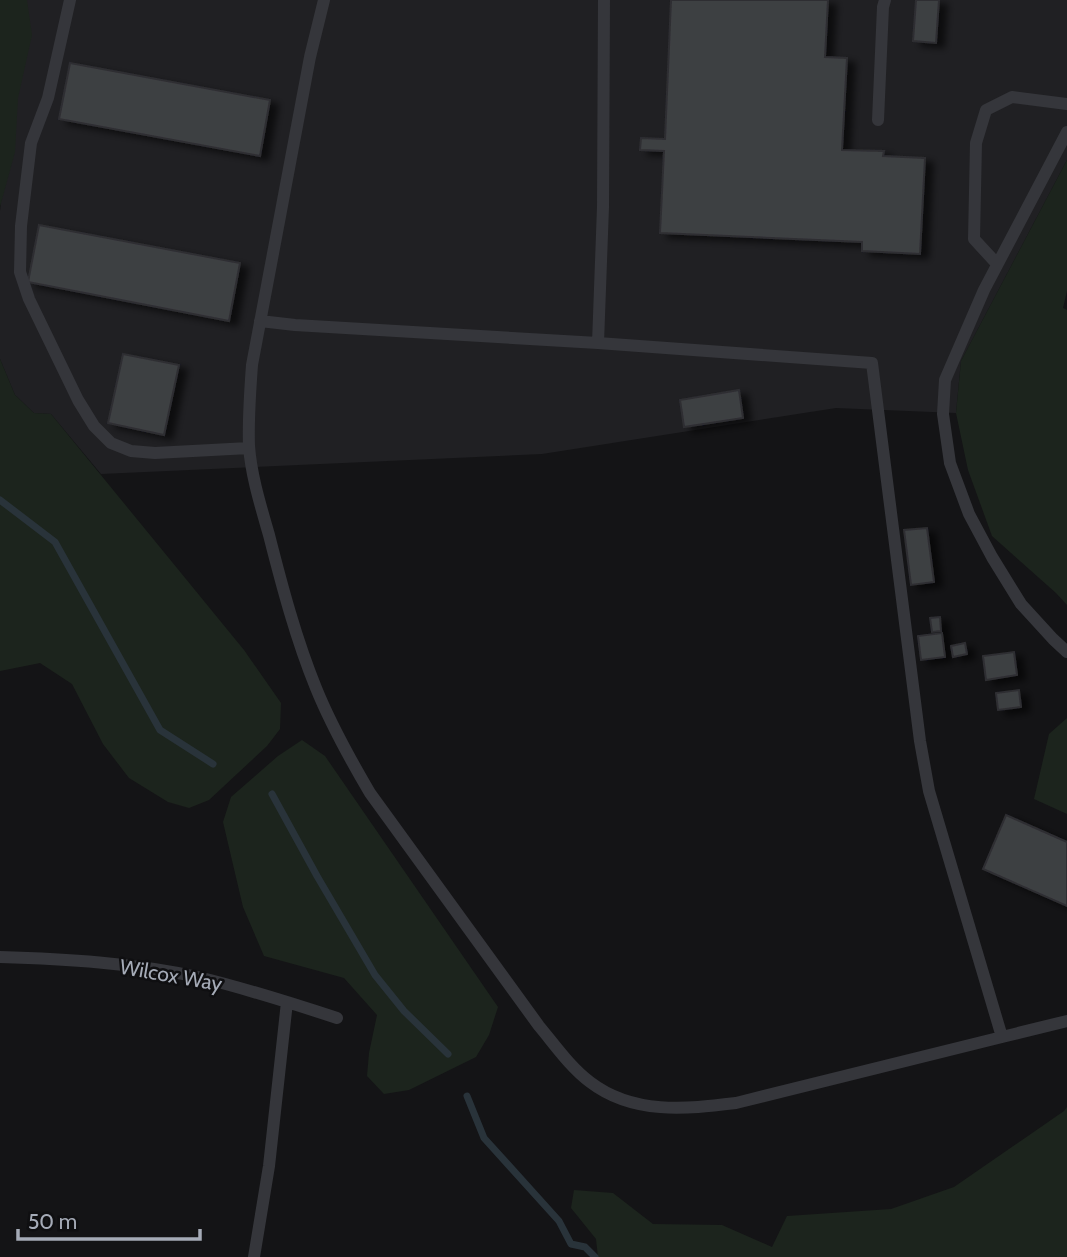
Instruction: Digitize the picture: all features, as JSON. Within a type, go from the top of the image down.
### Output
[{"type":"lane","points":[[70,0],[48,98],[31,143],[20,272],[29,299],[78,400],[94,426],[111,443],[131,451],[155,453],[249,448]]},
{"type":"lane","points":[[324,0],[310,57],[252,365],[249,448],[258,496],[293,621],[316,689],[346,752],[370,793],[539,1026],[568,1061],[590,1082],[613,1096],[637,1104],[669,1109],[736,1103],[1067,1021]]},
{"type":"lane","points":[[598,343],[603,207],[604,0]]},
{"type":"lane","points":[[878,120],[885,0]]},
{"type":"lane","points":[[997,264],[974,239],[976,143],[986,110],[1012,97],[1067,104]]},
{"type":"lane","points":[[1067,132],[984,290],[945,380],[943,414],[950,463],[969,514],[1021,604],[1067,652]]},
{"type":"lane","points":[[260,321],[872,363],[920,741],[929,791],[1002,1037]]},
{"type":"lane","name":"Wilcox Way","points":[[0,957],[141,967],[199,977],[337,1018]]},
{"type":"lane","points":[[254,1257],[269,1166],[287,1002]]},
{"type":"shaded area","points":[[0,0],[27,0],[32,35],[18,98],[15,152],[0,207]]},
{"type":"shaded area","points":[[24,0],[1067,0],[1067,160],[961,361],[956,413],[836,408],[542,454],[101,474],[51,414],[34,413],[15,395],[0,359],[0,211]]},
{"type":"shaded area","points":[[1067,160],[1067,291],[1063,308],[1067,310],[1067,605],[992,536],[968,470],[956,413],[961,361]]},
{"type":"shaded area","points":[[0,359],[15,395],[34,413],[51,414],[244,650],[281,703],[280,729],[267,746],[209,800],[189,808],[168,802],[129,778],[103,744],[72,684],[40,663],[0,671]]},
{"type":"shaded area","points":[[1067,718],[1067,814],[1034,799],[1049,734]]},
{"type":"shaded area","points":[[302,740],[325,756],[498,1007],[489,1035],[476,1057],[409,1090],[384,1094],[367,1076],[377,1015],[344,978],[264,956],[243,907],[223,822],[231,797],[278,756]]},
{"type":"shaded area","points":[[1067,1107],[1067,1257],[598,1257],[596,1239],[571,1208],[574,1190],[613,1193],[653,1224],[722,1225],[772,1247],[787,1216],[891,1209],[954,1187]]},
{"type":"building","points":[[671,0],[828,0],[825,57],[847,58],[842,150],[884,151],[883,156],[925,158],[920,254],[862,251],[862,242],[660,233],[664,151],[640,150],[641,138],[665,139]]},
{"type":"building","points":[[916,0],[939,0],[936,43],[913,41]]},
{"type":"building","points":[[70,63],[270,100],[260,156],[59,119]]},
{"type":"building","points":[[39,225],[240,263],[229,321],[28,282]]},
{"type":"building","points":[[123,354],[179,365],[164,435],[108,423]]},
{"type":"building","points":[[739,390],[743,418],[684,427],[680,400]]},
{"type":"building","points":[[927,528],[934,582],[911,585],[904,530]]},
{"type":"building","points":[[940,617],[941,631],[932,632],[930,618]]},
{"type":"building","points":[[942,633],[945,657],[921,660],[918,636]]},
{"type":"building","points":[[965,643],[967,654],[953,657],[951,646]]},
{"type":"building","points":[[1014,652],[1017,675],[986,680],[983,656]]},
{"type":"building","points":[[1019,690],[1021,707],[998,710],[996,693]]},
{"type":"building","points":[[1006,815],[1067,842],[1067,906],[983,869]]},
{"type":"waterway","points":[[0,500],[55,542],[160,730],[213,764]]},
{"type":"waterway","points":[[272,794],[375,975],[404,1011],[448,1054]]},
{"type":"waterway","points":[[467,1096],[484,1138],[559,1221],[571,1244],[585,1247],[595,1257]]}]
